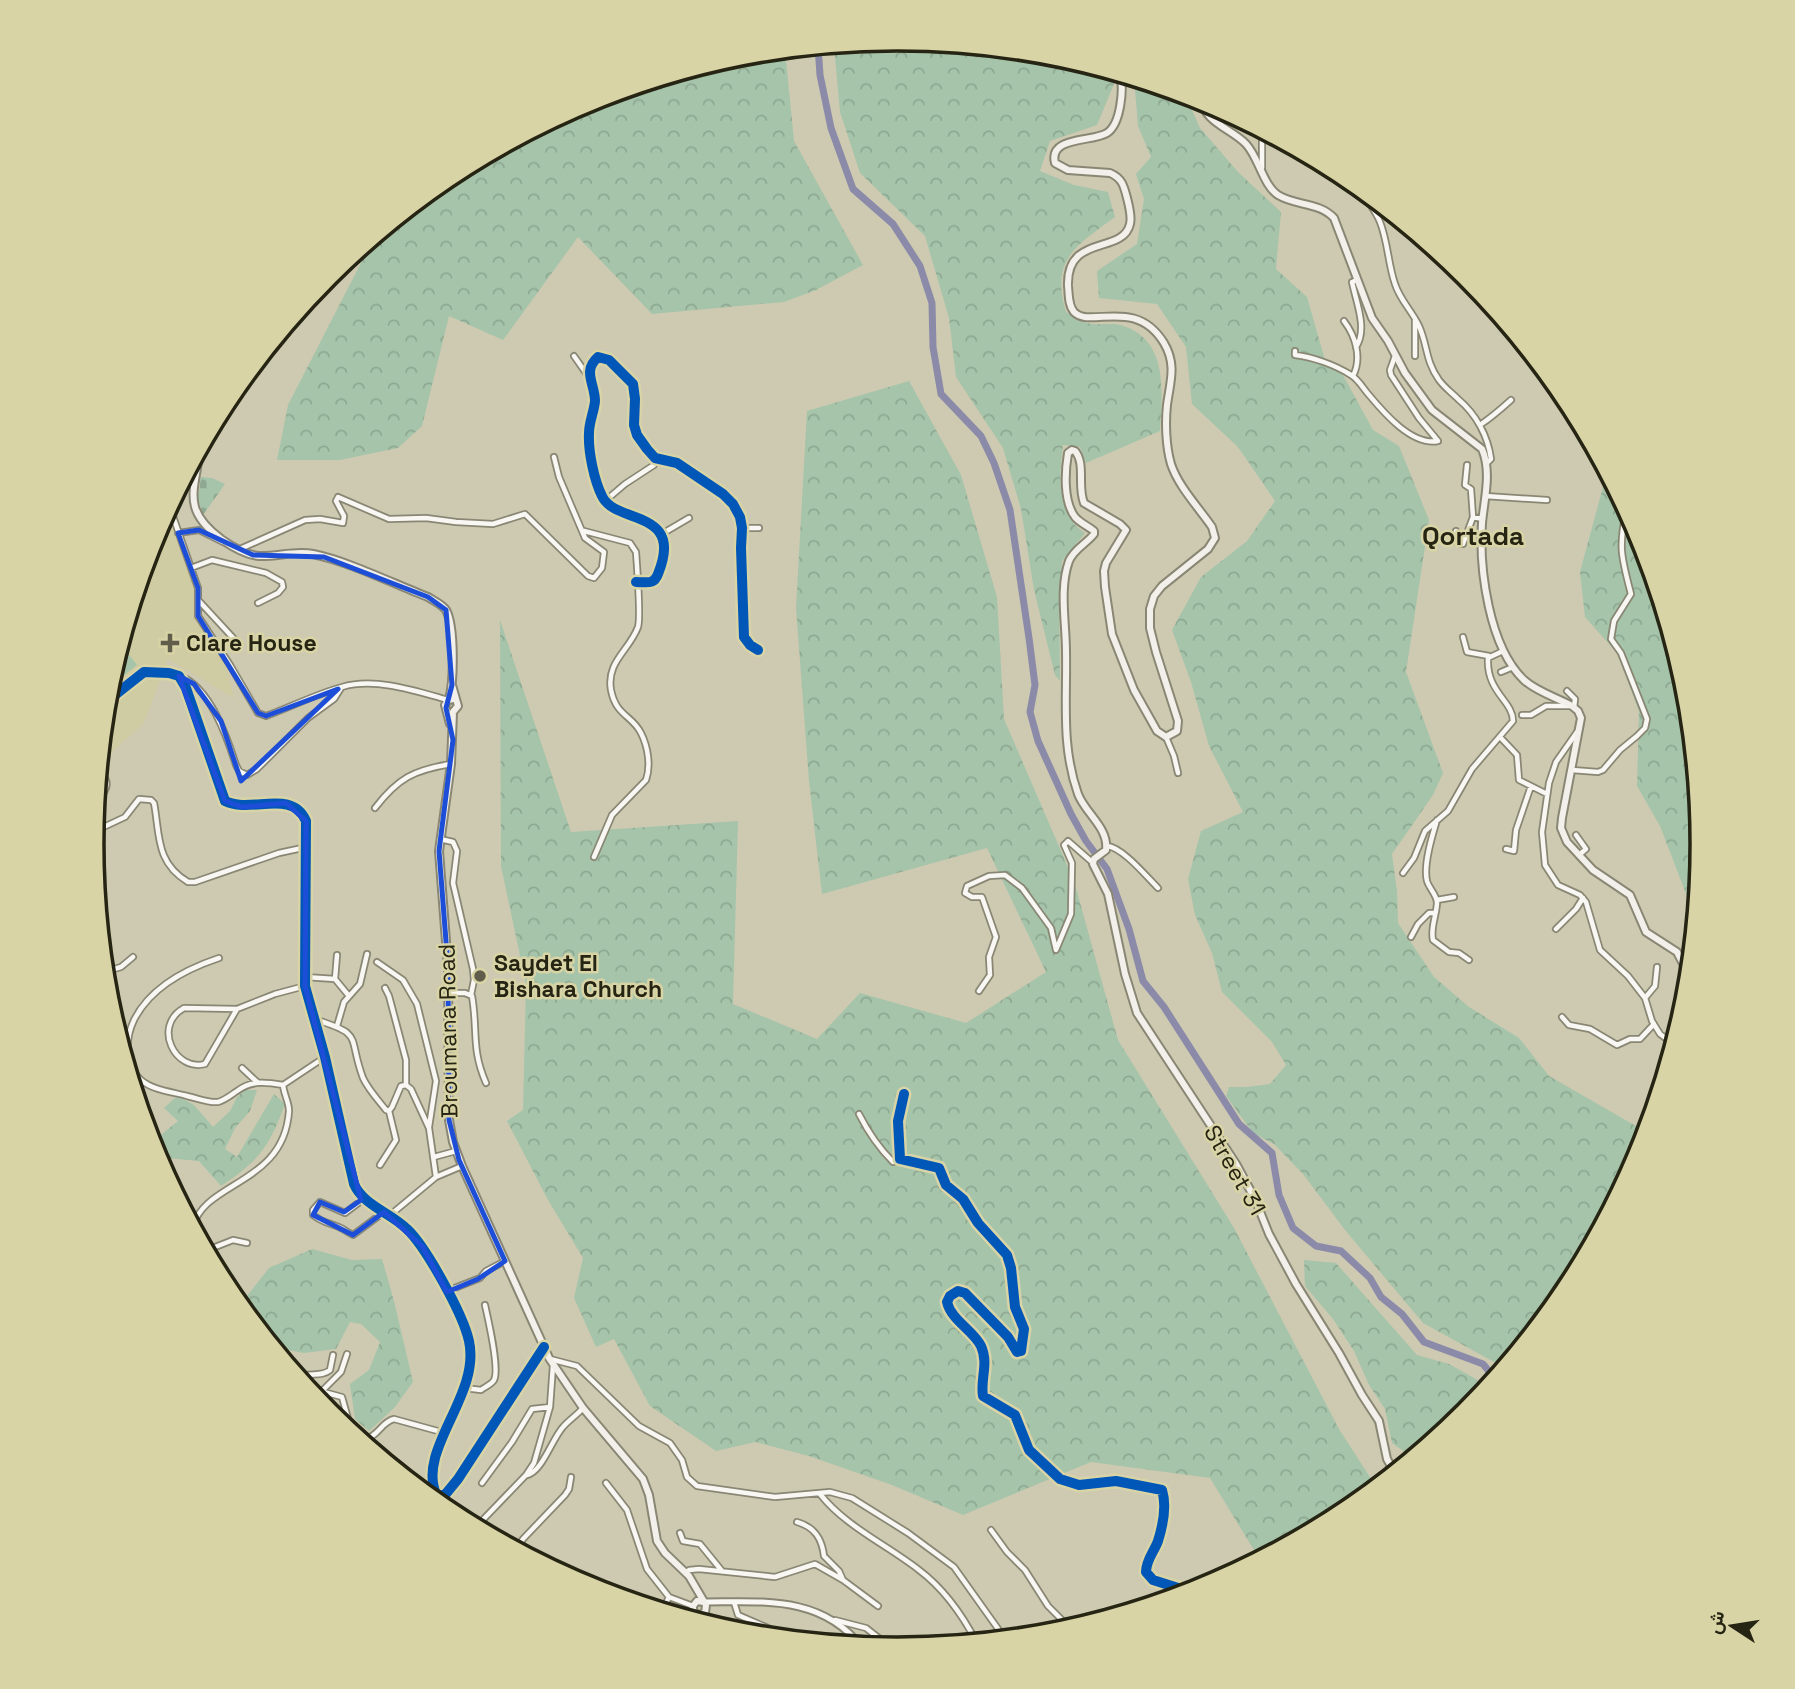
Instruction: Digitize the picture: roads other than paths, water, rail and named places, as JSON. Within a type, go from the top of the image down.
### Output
[{"type":"main road","points":[[1093,861],[1105,849],[1105,836],[1079,797],[1068,760],[1065,737],[1064,599],[1066,572],[1071,557],[1094,531],[1075,517],[1069,504],[1066,462],[1068,453],[1072,450],[1079,457],[1080,488],[1084,503],[1126,530],[1104,571],[1112,634],[1135,690],[1157,731],[1166,737],[1177,732],[1178,721],[1150,628],[1151,602],[1162,586],[1214,543],[1215,533],[1172,465],[1167,407],[1173,365],[1164,343],[1146,324],[1136,319],[1116,315],[1086,317],[1079,315],[1070,306],[1070,264],[1086,251],[1121,237],[1128,229],[1131,217],[1124,185],[1116,175],[1068,170],[1055,163],[1053,157],[1062,145],[1106,134],[1111,129],[1122,95],[1121,83]]},
{"type":"main road","points":[[1209,115],[1245,143],[1275,192],[1289,200],[1323,209],[1334,218],[1372,318],[1421,397],[1442,419],[1482,449],[1487,475],[1481,549],[1492,617],[1503,651],[1527,683],[1573,707],[1581,718],[1561,828],[1567,842],[1579,855],[1602,877],[1630,895],[1646,932],[1677,952],[1682,961]]},
{"type":"main road","name":"Broumana Road","points":[[196,473],[194,510],[205,526],[227,543],[261,556],[311,553],[404,587],[440,604],[446,610],[451,633],[450,705],[453,740],[439,863],[449,993],[449,1109],[456,1151],[551,1362],[583,1408],[647,1486],[657,1541],[665,1553],[686,1572],[694,1586],[701,1613]]},
{"type":"main road","name":"Street 31","points":[[1093,861],[1095,873],[1108,894],[1125,974],[1137,1013],[1236,1164],[1296,1284],[1380,1421],[1387,1459],[1391,1466]]},
{"type":"main road","points":[[690,1610],[693,1606],[694,1586]]},
{"type":"main road","points":[[693,1606],[700,1613]]},
{"type":"main road","points":[[693,1606],[700,1613]]},
{"type":"street","points":[[1262,140],[1262,168]]},
{"type":"street","points":[[1371,208],[1380,220],[1395,284],[1401,300],[1415,318],[1423,338],[1425,354],[1440,382],[1480,425],[1490,448],[1491,459],[1486,464]]},
{"type":"street","points":[[1356,347],[1362,329],[1352,282],[1357,280]]},
{"type":"street","points":[[1415,318],[1415,356]]},
{"type":"street","points":[[1344,321],[1356,347],[1358,365],[1353,376]]},
{"type":"street","points":[[1295,351],[1295,355],[1307,356],[1353,376],[1382,411],[1408,432],[1430,443],[1438,441],[1419,418],[1391,374],[1396,355]]},
{"type":"street","points":[[574,356],[589,376],[594,392],[595,404],[589,436],[595,471],[605,501],[650,523],[665,544],[656,579],[651,583],[636,582]]},
{"type":"street","points":[[589,376],[595,359],[601,357],[609,360],[629,379],[634,389],[635,430],[655,458],[677,463],[723,494],[733,504],[742,528],[744,637],[758,650]]},
{"type":"street","points":[[1480,425],[1496,415],[1511,400]]},
{"type":"street","points":[[240,550],[310,519],[343,523],[344,516],[336,501],[338,496],[389,519],[426,518],[493,524],[526,514],[588,576],[594,578],[602,568],[604,552],[588,541],[573,514],[554,457]]},
{"type":"street","points":[[605,501],[637,475],[654,466],[655,458]]},
{"type":"street","points":[[1456,531],[1458,543],[1463,544],[1473,517],[1471,489],[1465,485],[1467,465]]},
{"type":"street","points":[[1485,496],[1547,500]]},
{"type":"street","points":[[1473,517],[1483,519]]},
{"type":"street","points":[[660,535],[689,518]]},
{"type":"street","points":[[174,519],[198,588],[197,611],[200,620],[230,664],[252,705],[262,716],[342,686],[358,684],[401,687],[436,697],[450,705]]},
{"type":"street","points":[[1572,770],[1603,770],[1620,750],[1645,728],[1647,719],[1621,653],[1611,639],[1614,621],[1630,594],[1620,553],[1623,524]]},
{"type":"street","points":[[742,528],[759,528]]},
{"type":"street","points":[[178,533],[199,530],[227,543]]},
{"type":"street","points":[[583,531],[630,543],[636,552],[639,620],[637,628],[613,664],[610,683],[619,711],[642,734],[649,757],[648,773],[639,788],[612,815],[594,856]]},
{"type":"street","points":[[191,568],[212,560],[266,573],[282,582],[281,591],[258,603]]},
{"type":"street","points":[[198,600],[235,640]]},
{"type":"street","points":[[1464,637],[1467,652],[1490,656],[1503,651]]},
{"type":"street","points":[[1403,873],[1414,858],[1425,831],[1448,811],[1479,758],[1512,724],[1514,718],[1491,681],[1488,666],[1490,656]]},
{"type":"street","points":[[1501,672],[1514,667]]},
{"type":"street","points":[[119,692],[144,672],[169,673],[194,684],[221,721],[239,771],[247,775],[257,769],[308,718],[334,699],[342,686]]},
{"type":"street","points":[[179,676],[187,688],[225,801],[242,807],[286,803],[296,807],[306,821],[305,986],[354,1184],[365,1198],[405,1226],[422,1246],[468,1338],[470,1363],[465,1388],[433,1463],[435,1488]]},
{"type":"street","points":[[1522,715],[1531,715],[1546,706],[1573,707],[1575,699],[1567,691]]},
{"type":"street","points":[[1579,728],[1556,762],[1547,794],[1542,832],[1545,865],[1558,885],[1583,898],[1600,950],[1629,976],[1645,998],[1654,1024],[1667,1039]]},
{"type":"street","points":[[1166,737],[1178,773]]},
{"type":"street","points":[[1500,737],[1517,755],[1519,780],[1547,794]]},
{"type":"street","points":[[375,808],[392,787],[409,775],[451,764]]},
{"type":"street","points":[[1506,849],[1514,851],[1516,830],[1531,786]]},
{"type":"street","points":[[104,827],[125,817],[139,799],[151,800],[154,803],[157,837],[162,851],[171,867],[188,882],[195,882],[279,853],[307,847]]},
{"type":"street","points":[[1437,820],[1430,844],[1427,880],[1437,900],[1433,940],[1449,952],[1459,953],[1469,960]]},
{"type":"street","points":[[1576,835],[1586,849],[1579,855]]},
{"type":"street","points":[[440,839],[453,842],[456,848],[452,879],[473,969],[471,995],[475,1050],[486,1083]]},
{"type":"street","points":[[979,990],[990,975],[989,957],[996,937],[982,897],[972,897],[965,893],[967,886],[989,876],[1005,875],[1022,888],[1051,928],[1056,950],[1071,914],[1072,863],[1064,845],[1068,841],[1093,861]]},
{"type":"street","points":[[1105,849],[1111,846],[1121,853],[1158,888]]},
{"type":"street","points":[[1437,900],[1454,897]]},
{"type":"street","points":[[1556,929],[1583,898]]},
{"type":"street","points":[[1411,937],[1418,924],[1429,913],[1434,913]]},
{"type":"street","points":[[337,1026],[342,1006],[360,984],[368,954]]},
{"type":"street","points":[[337,955],[335,979],[349,996]]},
{"type":"street","points":[[114,967],[125,965],[133,957]]},
{"type":"street","points":[[128,1039],[138,1013],[147,1001],[185,972],[219,958]]},
{"type":"street","points":[[377,962],[403,980],[417,1004],[436,1081],[429,1128]]},
{"type":"street","points":[[1645,998],[1655,986],[1657,967]]},
{"type":"street","points":[[304,977],[335,979]]},
{"type":"street","points":[[237,1009],[205,1064],[195,1065],[179,1056],[173,1049],[167,1034],[169,1022],[184,1008],[237,1009],[305,986]]},
{"type":"street","points":[[385,988],[406,1060],[406,1085]]},
{"type":"street","points":[[449,993],[471,995]]},
{"type":"street","points":[[1562,1017],[1569,1025],[1590,1029],[1617,1045],[1630,1039],[1640,1039],[1654,1024]]},
{"type":"street","points":[[314,1019],[337,1026],[352,1038],[363,1078],[389,1111]]},
{"type":"street","points":[[139,1077],[148,1084],[210,1102],[223,1101],[245,1085],[257,1082],[283,1085],[324,1057]]},
{"type":"street","points":[[243,1068],[257,1082]]},
{"type":"street","points":[[197,1216],[198,1212],[260,1169],[278,1148],[289,1113],[283,1085]]},
{"type":"street","points":[[406,1085],[411,1089],[429,1128],[436,1177]]},
{"type":"street","points":[[380,1165],[396,1140],[389,1111],[401,1086],[406,1085]]},
{"type":"street","points":[[901,1159],[898,1121],[904,1094]]},
{"type":"street","points":[[859,1114],[869,1133],[893,1162],[901,1159],[939,1168],[946,1185],[963,1199],[978,1223],[1000,1245],[1009,1261],[1013,1300],[1024,1329],[1023,1347],[1018,1353],[1004,1333],[965,1293],[953,1293],[947,1302],[949,1309],[974,1336],[983,1351],[986,1364],[983,1396],[1015,1415],[1032,1454],[1060,1479],[1079,1485],[1116,1481],[1162,1490],[1164,1513],[1158,1542],[1150,1554],[1146,1572],[1153,1580],[1176,1587]]},
{"type":"street","points":[[434,1157],[456,1151]]},
{"type":"street","points":[[365,1198],[345,1213],[335,1206],[320,1202],[313,1210],[313,1215],[322,1222],[353,1235],[387,1214],[436,1177],[462,1166]]},
{"type":"street","points":[[214,1247],[233,1240],[247,1243]]},
{"type":"street","points":[[447,1292],[480,1278],[486,1271],[505,1261]]},
{"type":"street","points":[[465,1388],[481,1390],[494,1381],[496,1374],[485,1306]]},
{"type":"street","points":[[444,1495],[544,1347]]},
{"type":"street","points":[[322,1391],[341,1373],[347,1354]]},
{"type":"street","points":[[307,1375],[327,1373],[333,1355]]},
{"type":"street","points":[[482,1520],[526,1475],[540,1447],[550,1407],[551,1362],[577,1366],[639,1426],[670,1443],[677,1450],[687,1477],[696,1486],[775,1497],[838,1493],[861,1503],[946,1561],[961,1575],[1000,1631]]},
{"type":"street","points":[[324,1393],[344,1398],[346,1415]]},
{"type":"street","points":[[482,1483],[532,1409],[550,1407]]},
{"type":"street","points":[[526,1475],[532,1474],[538,1467],[564,1425],[583,1408]]},
{"type":"street","points":[[370,1437],[377,1435],[385,1424],[394,1419],[445,1433]]},
{"type":"street","points":[[521,1543],[565,1495],[571,1477]]},
{"type":"street","points":[[606,1483],[628,1510],[647,1569],[669,1597],[693,1606]]},
{"type":"street","points":[[819,1493],[863,1532],[926,1575],[965,1621],[972,1634]]},
{"type":"street","points":[[797,1522],[813,1529],[823,1545],[824,1556],[839,1571],[843,1580]]},
{"type":"street","points":[[991,1530],[1029,1575],[1048,1606],[1063,1621]]},
{"type":"street","points":[[680,1533],[683,1541],[699,1544],[723,1571]]},
{"type":"street","points":[[686,1572],[699,1569],[775,1577],[815,1564],[843,1580],[878,1606]]},
{"type":"street","points":[[666,1603],[669,1597]]},
{"type":"street","points":[[702,1613],[720,1602],[803,1607],[835,1620],[866,1628],[878,1638]]},
{"type":"street","points":[[734,1602],[738,1615],[764,1626]]},
{"type":"street","points":[[835,1620],[852,1637]]},
{"type":"waterway","points":[[819,55],[831,128],[853,189],[893,224],[920,266],[932,303],[933,347],[941,394],[981,436],[994,463],[1010,510],[1035,685],[1030,712],[1038,741],[1071,814],[1086,841],[1107,869],[1129,929],[1143,981],[1164,1007],[1239,1124],[1272,1153],[1279,1195],[1293,1228],[1316,1246],[1341,1251],[1370,1278],[1381,1297],[1402,1314],[1424,1342],[1483,1364],[1490,1372]]},
{"type":"place","name":"Clare House","points":[[170,643]]},
{"type":"place","name":"Saydet El Bishara Church","points":[[480,976]]},
{"type":"district","name":"Qortada","points":[[1473,536]]}]
